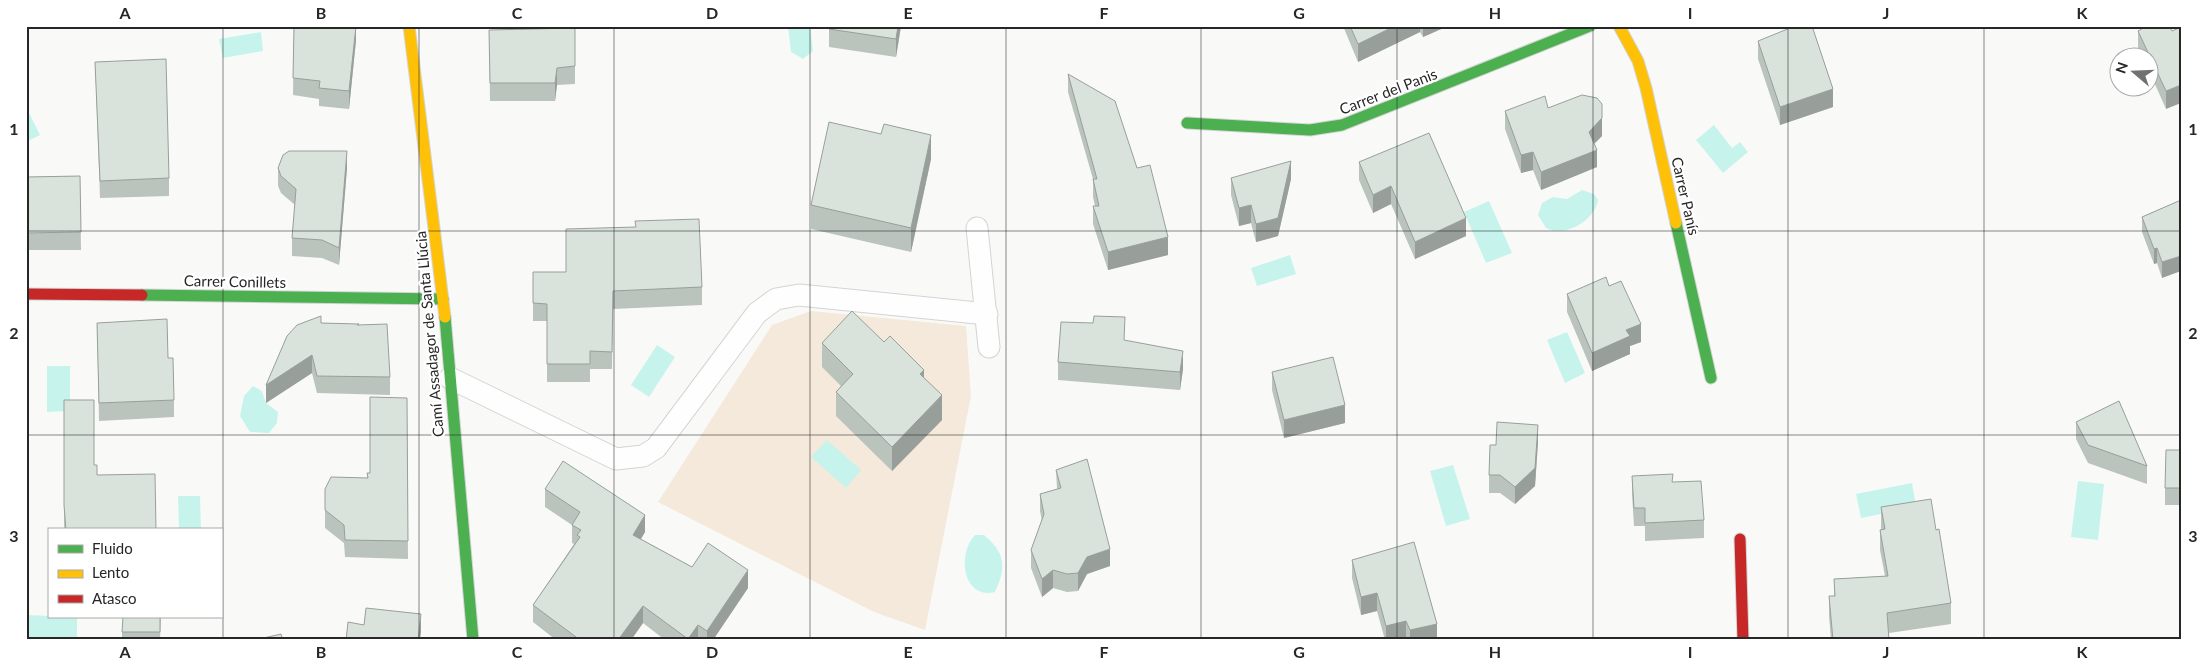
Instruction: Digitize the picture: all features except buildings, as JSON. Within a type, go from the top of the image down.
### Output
[{"type":"street","name":"Camí Assadagor de Santa Llúcia","points":[[410,26],[443,299],[472,640]]},
{"type":"street","name":"Carrer del Panis","points":[[1187,123],[1310,130],[1342,125],[1590,26]]},
{"type":"street","name":"Carrer Panís","points":[[1619,26],[1638,62],[1646,88],[1711,378]]},
{"type":"street","name":"Carrer Conillets","points":[[26,294],[443,299]]},
{"type":"street","points":[[1740,539],[1743,640]]},
{"type":"lane","points":[[977,228],[989,347]]},
{"type":"lane","points":[[450,378],[616,459],[636,458],[656,448],[757,313],[776,299],[799,295],[987,314]]},
{"type":"shaded area","points":[[811,311],[966,326],[971,396],[925,630],[874,612],[658,502],[772,325]]},
{"type":"water","points":[[788,26],[810,26],[813,51],[803,59],[791,52]]},
{"type":"water","points":[[261,32],[263,51],[223,58],[219,39]]},
{"type":"water","points":[[26,107],[40,135],[26,142]]},
{"type":"water","points":[[1714,125],[1732,148],[1740,142],[1748,152],[1723,173],[1696,140]]},
{"type":"water","points":[[1582,190],[1594,194],[1598,200],[1596,207],[1586,220],[1570,229],[1562,231],[1546,228],[1538,215],[1542,203],[1553,197],[1567,199]]},
{"type":"water","points":[[1489,201],[1512,253],[1486,263],[1464,212]]},
{"type":"water","points":[[1290,255],[1296,274],[1257,286],[1251,268]]},
{"type":"water","points":[[1567,332],[1585,373],[1565,383],[1547,340]]},
{"type":"water","points":[[657,345],[675,357],[649,397],[631,385]]},
{"type":"water","points":[[47,366],[70,366],[70,411],[47,412]]},
{"type":"water","points":[[253,386],[262,391],[266,403],[278,412],[277,423],[269,433],[250,432],[240,416],[244,396]]},
{"type":"water","points":[[827,440],[861,470],[846,488],[811,457]]},
{"type":"water","points":[[1453,465],[1470,519],[1446,526],[1430,471]]},
{"type":"water","points":[[2078,481],[2104,484],[2098,540],[2071,537]]},
{"type":"water","points":[[1912,483],[1916,507],[1861,518],[1856,494]]},
{"type":"water","points":[[178,496],[200,496],[201,528],[179,528]]},
{"type":"water","points":[[975,535],[984,535],[1000,554],[1002,560],[1001,575],[995,592],[984,593],[975,589],[969,582],[966,573],[966,553],[969,543]]},
{"type":"water","points":[[26,615],[48,616],[48,618],[77,618],[77,640],[26,640]]},
{"type":"traffic: fast","points":[[1187,123],[1310,130],[1342,125],[1590,26]]},
{"type":"traffic: fast","points":[[1676,223],[1711,378]]},
{"type":"traffic: fast","points":[[142,295],[443,299]]},
{"type":"traffic: fast","points":[[445,317],[473,640]]},
{"type":"traffic: slow","points":[[409,26],[445,317]]},
{"type":"traffic: slow","points":[[1619,26],[1638,61],[1646,88],[1676,223]]},
{"type":"traffic: jam","points":[[26,294],[142,295]]},
{"type":"traffic: jam","points":[[1740,539],[1743,640]]}]
